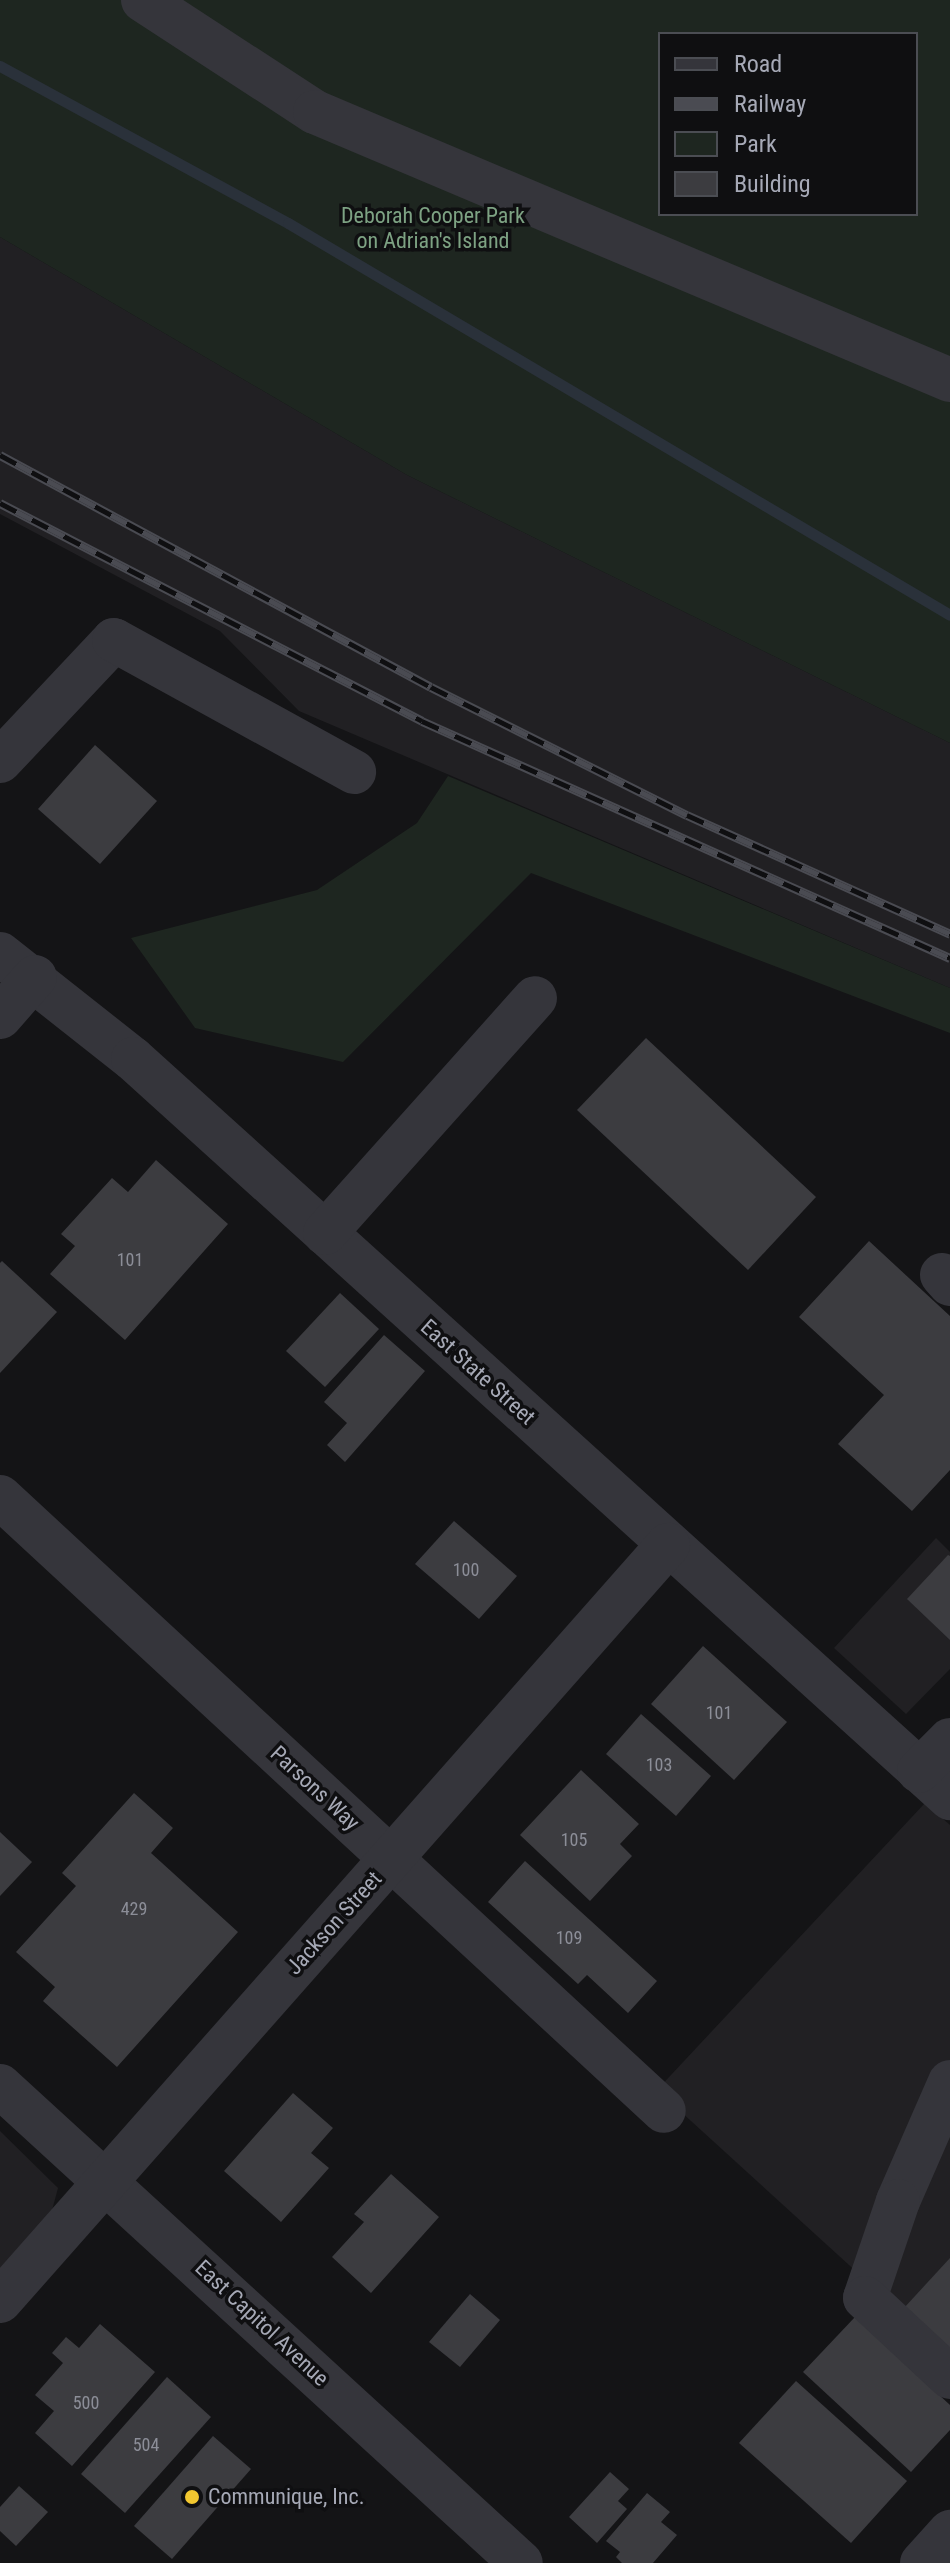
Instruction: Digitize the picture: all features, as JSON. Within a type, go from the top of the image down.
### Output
[{"type":"street","points":[[143,0],[315,112],[950,380]]},
{"type":"street","points":[[0,761],[114,640],[354,772]]},
{"type":"street","points":[[0,1017],[18,966]]},
{"type":"street","name":"East State Street","points":[[18,966],[325,1233],[935,1785]]},
{"type":"street","points":[[325,1233],[535,998]]},
{"type":"street","name":"Parsons Way","points":[[0,1497],[664,2111]]},
{"type":"street","name":"Jackson Street","points":[[0,2301],[668,1545]]},
{"type":"street","points":[[935,1785],[950,1740]]},
{"type":"street","points":[[950,2082],[898,2201],[865,2298],[950,2377]]},
{"type":"street","name":"East Capitol Avenue","points":[[0,2086],[521,2563]]},
{"type":"street","points":[[922,2563],[950,2532]]},
{"type":"shaded area","points":[[0,237],[407,475],[950,743],[950,988],[299,711],[220,631],[0,514]]},
{"type":"shaded area","points":[[936,1538],[950,1552],[950,1669],[906,1714],[834,1648]]},
{"type":"shaded area","points":[[925,1803],[950,1825],[950,2357],[657,2090]]},
{"type":"shaded area","points":[[0,2131],[58,2188],[51,2214],[0,2270]]},
{"type":"green space","name":"Deborah Cooper Park on Adrian's Island","points":[[0,0],[950,0],[950,743],[407,475],[0,237]]},
{"type":"green space","points":[[448,776],[950,988],[950,1033],[531,873],[343,1062],[195,1028],[131,938],[317,890],[417,823]]},
{"type":"building","points":[[95,745],[157,801],[100,864],[38,809]]},
{"type":"building","points":[[646,1038],[816,1197],[748,1270],[577,1110]]},
{"type":"building","points":[[156,1160],[228,1224],[125,1340],[50,1274],[75,1246],[61,1234],[112,1178],[128,1192]]},
{"type":"building","points":[[869,1241],[950,1316],[950,1470],[912,1511],[838,1444],[884,1395],[799,1317]]},
{"type":"building","points":[[2,1261],[57,1312],[0,1373],[0,1263]]},
{"type":"building","points":[[340,1293],[379,1329],[325,1387],[286,1351]]},
{"type":"building","points":[[384,1335],[425,1371],[345,1462],[327,1445],[347,1423],[324,1402]]},
{"type":"building","points":[[454,1521],[517,1576],[479,1619],[415,1564]]},
{"type":"building","points":[[950,1556],[950,1640],[907,1599]]},
{"type":"building","points":[[703,1646],[787,1722],[734,1780],[651,1704]]},
{"type":"building","points":[[641,1714],[711,1776],[676,1816],[606,1754]]},
{"type":"building","points":[[581,1770],[639,1824],[620,1844],[632,1856],[590,1901],[520,1835]]},
{"type":"building","points":[[134,1793],[173,1828],[151,1853],[238,1932],[117,2067],[43,2001],[55,1987],[16,1952],[76,1886],[62,1873]]},
{"type":"building","points":[[0,1832],[32,1862],[0,1896]]},
{"type":"building","points":[[525,1861],[657,1981],[628,2013],[587,1975],[578,1984],[488,1902]]},
{"type":"building","points":[[293,2093],[333,2128],[311,2153],[329,2168],[281,2222],[224,2171]]},
{"type":"building","points":[[391,2174],[439,2217],[371,2293],[332,2257],[364,2222],[354,2214]]},
{"type":"building","points":[[950,2258],[950,2350],[904,2308]]},
{"type":"building","points":[[470,2294],[500,2320],[460,2367],[429,2342]]},
{"type":"building","points":[[855,2317],[950,2405],[950,2430],[911,2472],[803,2372]]},
{"type":"building","points":[[100,2324],[155,2372],[72,2466],[35,2433],[54,2411],[35,2395],[63,2363],[52,2353],[66,2337],[79,2348]]},
{"type":"building","points":[[167,2377],[211,2417],[125,2513],[81,2474]]},
{"type":"building","points":[[796,2381],[907,2481],[851,2543],[739,2443]]},
{"type":"building","name":"Communique, Inc.","points":[[213,2436],[251,2469],[172,2559],[134,2526]]},
{"type":"building","points":[[610,2472],[629,2489],[618,2501],[627,2509],[597,2543],[569,2517]]},
{"type":"building","points":[[19,2486],[48,2512],[16,2546],[0,2531],[0,2507]]},
{"type":"building","points":[[647,2493],[670,2512],[661,2522],[677,2535],[653,2563],[622,2563],[616,2557],[620,2552],[606,2541]]},
{"type":"waterway","points":[[0,66],[288,223],[950,615]]},
{"type":"railway","points":[[0,455],[431,687],[687,815],[950,934]]},
{"type":"railway","points":[[0,503],[422,721],[950,958]]},
{"type":"place","name":"Communique, Inc.","points":[[192,2497]]}]
